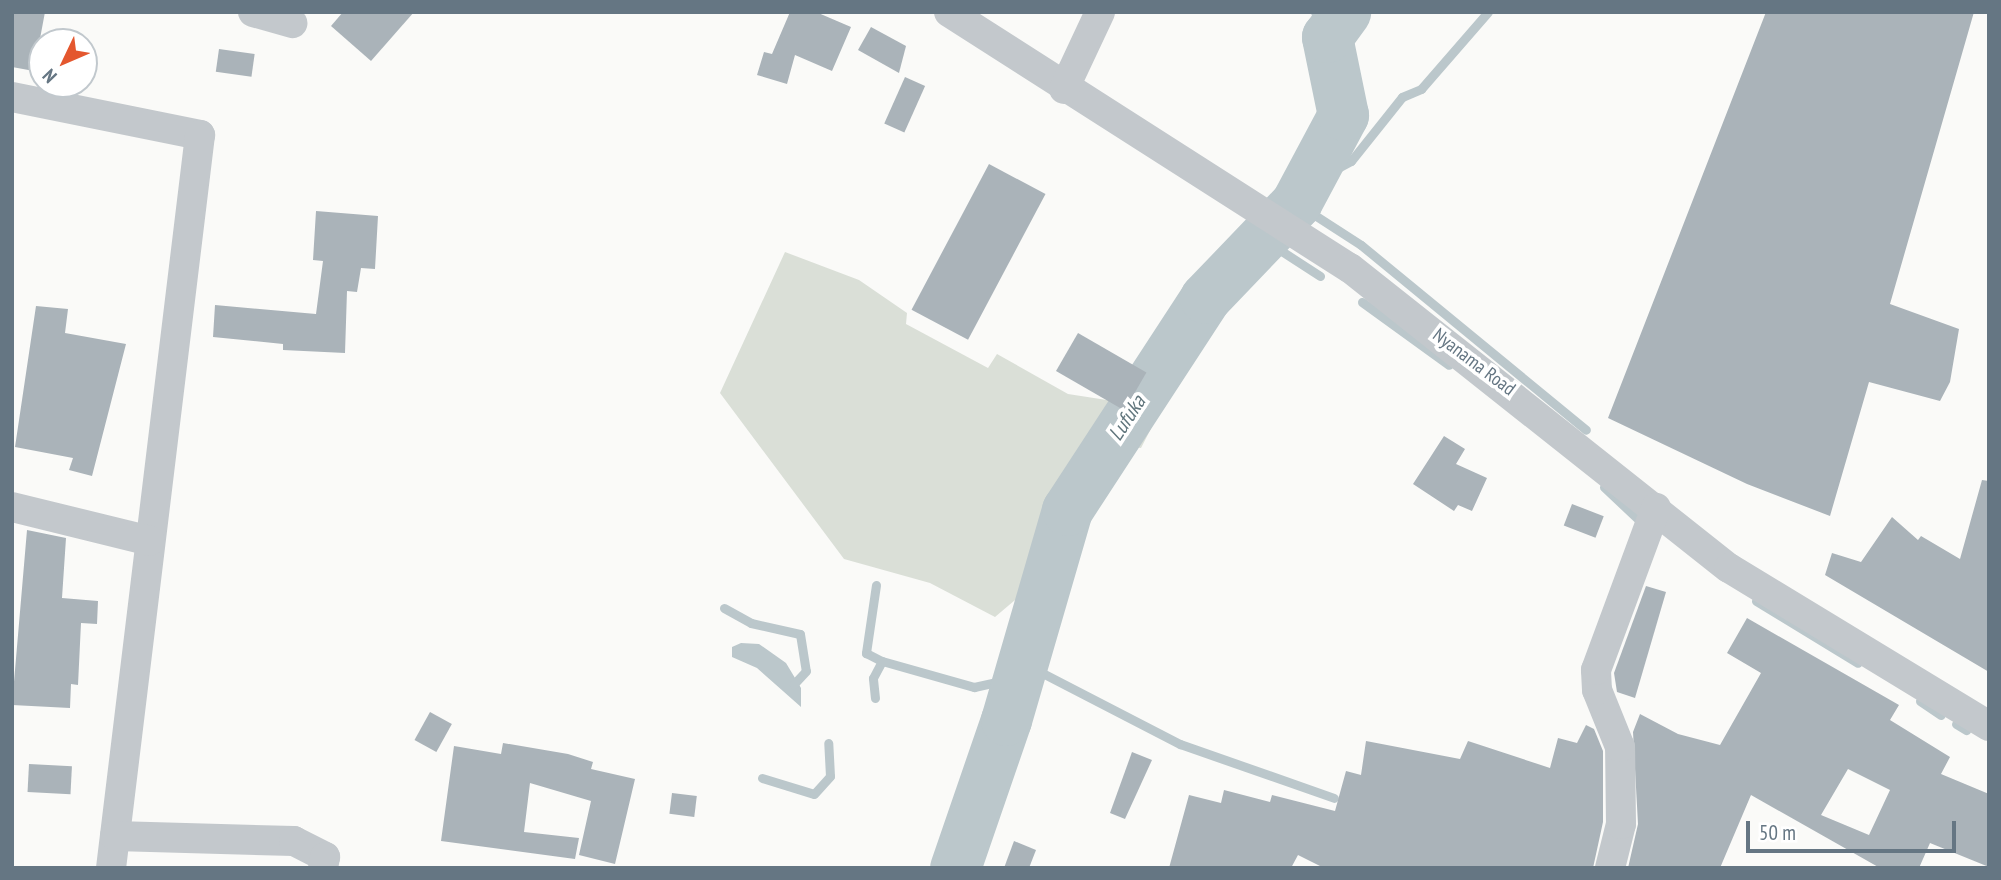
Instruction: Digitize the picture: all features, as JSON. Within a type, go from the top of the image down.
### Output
[{"type":"street","points":[[253,12],[292,23]]},
{"type":"street","name":"Nyanama Road","points":[[949,12],[1064,89],[1350,268],[1729,568],[1989,726]]},
{"type":"street","points":[[1064,89],[1100,12]]},
{"type":"street","points":[[12,97],[200,135],[111,868]]},
{"type":"street","points":[[12,507],[150,541]]},
{"type":"street","points":[[1610,868],[1621,824],[1620,747],[1597,690],[1595,670],[1656,508]]},
{"type":"street","points":[[115,836],[294,841],[325,857],[323,868]]},
{"type":"shaded area","points":[[785,252],[859,280],[907,313],[906,324],[988,368],[997,354],[1068,394],[1152,407],[1158,415],[1141,448],[1126,447],[1088,497],[1040,579],[995,617],[930,583],[844,559],[720,393]]},
{"type":"shaded area","points":[[741,643],[759,644],[786,663],[801,688],[801,707],[757,668],[732,657],[732,647]]},
{"type":"building","points":[[12,12],[45,12],[42,28],[28,28],[28,70],[12,67]]},
{"type":"building","points":[[343,12],[414,12],[371,61],[331,26]]},
{"type":"building","points":[[790,12],[816,12],[851,27],[832,71],[795,55],[787,84],[757,75],[764,52],[772,54]]},
{"type":"building","points":[[1766,12],[1974,12],[1890,304],[1959,329],[1950,382],[1940,401],[1869,382],[1830,516],[1747,484],[1608,418]]},
{"type":"building","points":[[871,27],[906,46],[899,73],[858,50]]},
{"type":"building","points":[[219,49],[255,54],[251,77],[216,72]]},
{"type":"building","points":[[905,77],[925,86],[904,133],[884,124]]},
{"type":"building","points":[[989,164],[1046,194],[968,340],[912,310]]},
{"type":"building","points":[[316,211],[378,216],[375,269],[361,268],[357,292],[347,291],[345,353],[283,350],[283,344],[213,337],[215,305],[316,314],[323,261],[313,260]]},
{"type":"building","points":[[36,306],[68,309],[65,333],[126,344],[92,476],[69,470],[73,458],[15,447]]},
{"type":"building","points":[[1078,333],[1146,373],[1124,411],[1056,371]]},
{"type":"building","points":[[1444,436],[1465,449],[1456,464],[1487,478],[1472,511],[1458,505],[1454,511],[1413,484]]},
{"type":"building","points":[[1982,480],[1989,481],[1989,672],[1825,575],[1832,553],[1861,562],[1892,517],[1918,540],[1921,536],[1960,559]]},
{"type":"building","points":[[1572,504],[1604,516],[1595,538],[1564,525]]},
{"type":"building","points":[[27,530],[66,538],[62,598],[98,601],[97,624],[81,623],[78,685],[71,684],[70,708],[12,705]]},
{"type":"building","points":[[1646,586],[1666,592],[1635,698],[1617,692],[1614,673]]},
{"type":"building","points":[[1747,618],[1899,705],[1890,720],[1950,757],[1941,774],[1989,794],[1989,867],[1930,843],[1919,868],[1880,868],[1751,795],[1720,868],[1628,868],[1638,824],[1633,732],[1640,714],[1678,734],[1720,745],[1761,673],[1727,653]],"holes":[[[1848,769],[1890,790],[1869,835],[1821,815]]]},
{"type":"building","points":[[430,712],[452,724],[436,752],[414,740]]},
{"type":"building","points":[[1586,725],[1594,729],[1603,751],[1603,822],[1593,868],[1324,868],[1298,855],[1291,868],[1169,868],[1189,795],[1221,803],[1224,790],[1270,802],[1272,795],[1335,811],[1346,771],[1361,775],[1366,741],[1460,759],[1468,741],[1550,768],[1558,738],[1577,743]]},
{"type":"building","points":[[503,743],[568,754],[593,762],[591,769],[635,779],[615,864],[579,855],[591,801],[530,783],[524,832],[579,838],[575,859],[441,841],[454,746],[501,754]]},
{"type":"building","points":[[1132,752],[1152,760],[1125,819],[1110,813]]},
{"type":"building","points":[[29,764],[72,766],[70,794],[28,792]]},
{"type":"building","points":[[672,793],[697,796],[694,817],[669,814]]},
{"type":"building","points":[[1014,841],[1036,850],[1029,868],[1004,868]]},
{"type":"waterway","points":[[1315,12],[1327,37]]},
{"type":"waterway","name":"Lufuka","points":[[955,868],[1006,720],[1067,510],[1205,298],[1296,203],[1343,115],[1327,37],[1345,12]]},
{"type":"waterway","points":[[1304,186],[1351,161],[1402,97],[1421,89],[1488,12]]},
{"type":"waterway","points":[[1296,203],[1361,245],[1586,430]]},
{"type":"waterway","points":[[1263,239],[1320,276]]},
{"type":"waterway","points":[[1362,302],[1449,365]]},
{"type":"waterway","points":[[1604,487],[1638,519]]},
{"type":"waterway","points":[[876,585],[866,653],[882,661]]},
{"type":"waterway","points":[[1756,601],[1858,663]]},
{"type":"waterway","points":[[724,608],[751,623],[800,634],[806,671],[794,684]]},
{"type":"waterway","points":[[875,698],[873,678],[882,661],[974,687],[1019,677]]},
{"type":"waterway","points":[[1023,663],[1180,744],[1334,798]]},
{"type":"waterway","points":[[1920,701],[1941,715]]},
{"type":"waterway","points":[[1956,724],[1966,730]]},
{"type":"waterway","points":[[762,778],[814,794],[830,776],[828,743]]}]
